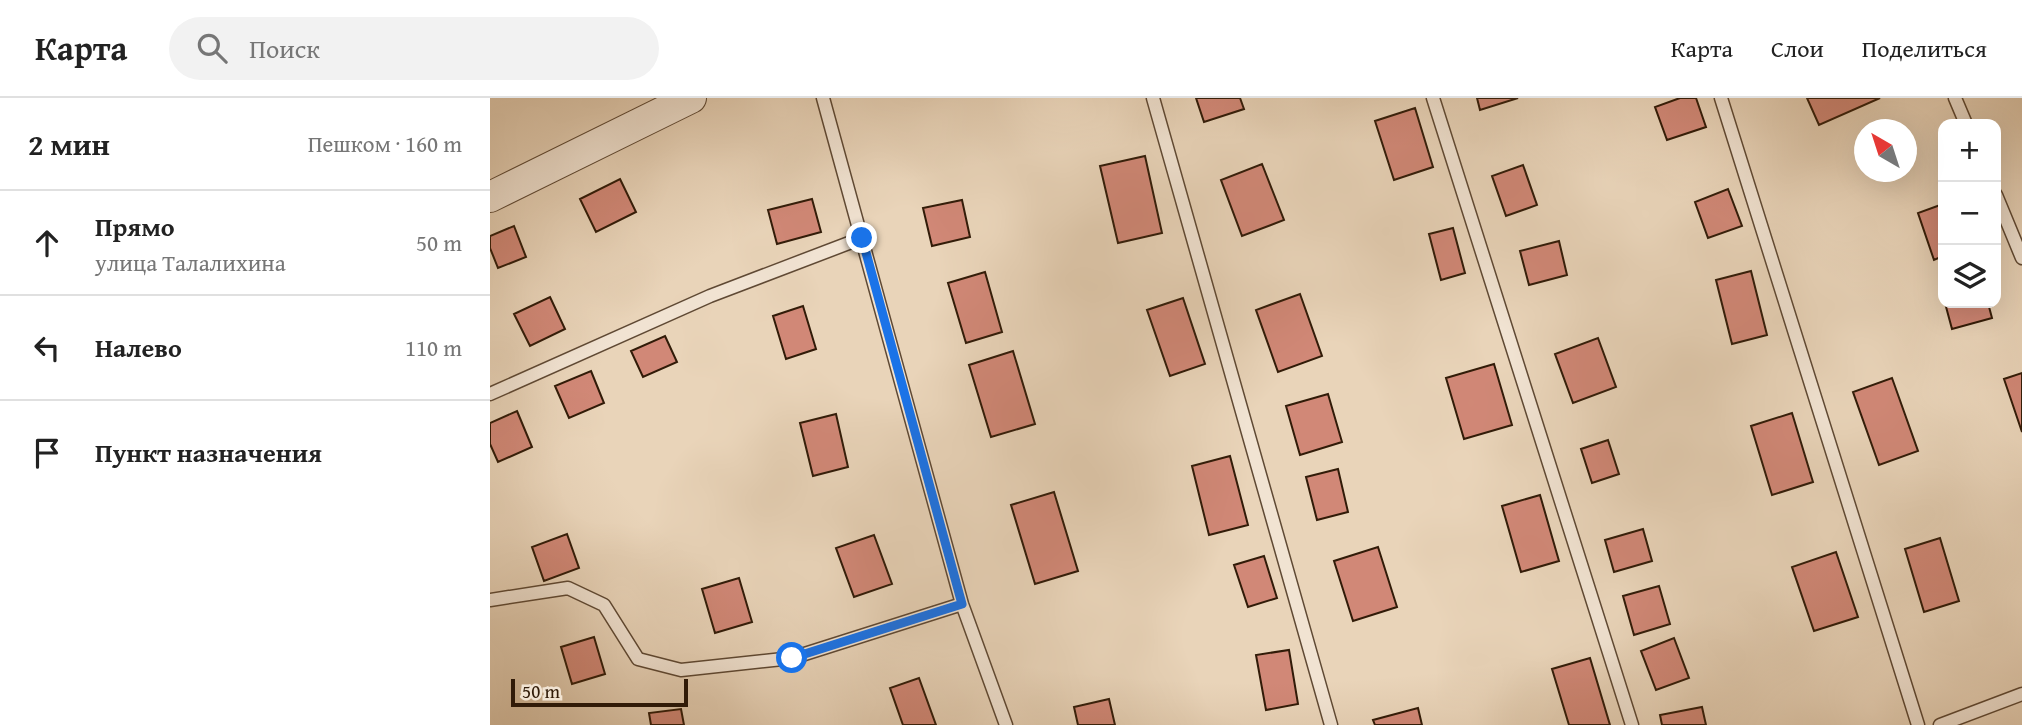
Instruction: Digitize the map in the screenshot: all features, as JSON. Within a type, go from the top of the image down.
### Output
[{"type":"street","points":[[490,197],[691,98]]},
{"type":"lane","points":[[823,98],[962,604],[1006,725]]},
{"type":"lane","points":[[1153,98],[1331,725]]},
{"type":"lane","points":[[1433,98],[1632,725]]},
{"type":"lane","points":[[1721,98],[1918,725]]},
{"type":"lane","points":[[1955,98],[1964,119]]},
{"type":"lane","points":[[2001,207],[2021,255]]},
{"type":"lane","points":[[490,394],[710,296],[862,238]]},
{"type":"lane","points":[[490,600],[568,588],[604,605],[638,659],[681,670],[792,658],[962,604]]},
{"type":"lane","points":[[1940,725],[2022,694]]},
{"type":"building","points":[[1196,98],[1240,98],[1244,109],[1204,122]]},
{"type":"building","points":[[1477,98],[1518,98],[1480,110]]},
{"type":"building","points":[[1680,98],[1696,98],[1706,127],[1667,140],[1655,107]]},
{"type":"building","points":[[1807,98],[1880,98],[1819,125]]},
{"type":"building","points":[[1415,108],[1433,167],[1394,180],[1375,121]]},
{"type":"building","points":[[1145,156],[1162,233],[1118,243],[1100,166]]},
{"type":"building","points":[[1262,164],[1284,220],[1242,236],[1221,180]]},
{"type":"building","points":[[1523,165],[1537,205],[1506,216],[1492,176]]},
{"type":"building","points":[[620,179],[636,212],[596,232],[580,199]]},
{"type":"building","points":[[1728,189],[1742,226],[1708,238],[1695,202]]},
{"type":"building","points":[[812,199],[821,232],[777,244],[768,210]]},
{"type":"building","points":[[962,200],[970,237],[932,246],[923,208]]},
{"type":"building","points":[[1938,206],[1938,258],[1934,260],[1918,213]]},
{"type":"building","points":[[514,226],[526,257],[498,268],[490,248],[490,236]]},
{"type":"building","points":[[1453,228],[1465,273],[1441,280],[1429,234]]},
{"type":"building","points":[[1559,241],[1567,275],[1529,285],[1520,251]]},
{"type":"building","points":[[1751,271],[1767,335],[1732,344],[1716,280]]},
{"type":"building","points":[[985,272],[1002,332],[966,343],[948,283]]},
{"type":"building","points":[[1300,294],[1322,356],[1278,372],[1256,310]]},
{"type":"building","points":[[550,297],[565,329],[530,346],[514,314]]},
{"type":"building","points":[[1183,298],[1205,364],[1170,376],[1147,310]]},
{"type":"building","points":[[803,306],[816,349],[786,359],[773,316]]},
{"type":"building","points":[[1946,308],[1989,308],[1992,318],[1952,329]]},
{"type":"building","points":[[665,336],[677,362],[643,377],[631,351]]},
{"type":"building","points":[[1598,338],[1616,387],[1573,403],[1555,354]]},
{"type":"building","points":[[1013,351],[1035,424],[991,437],[969,365]]},
{"type":"building","points":[[1494,364],[1512,425],[1464,439],[1446,378]]},
{"type":"building","points":[[591,371],[604,403],[569,418],[555,386]]},
{"type":"building","points":[[2022,373],[2022,432],[2004,379]]},
{"type":"building","points":[[1892,378],[1918,451],[1879,465],[1853,392]]},
{"type":"building","points":[[1328,394],[1342,442],[1300,455],[1286,406]]},
{"type":"building","points":[[517,411],[532,447],[498,462],[490,444],[490,423]]},
{"type":"building","points":[[1792,413],[1813,482],[1772,495],[1751,426]]},
{"type":"building","points":[[836,414],[848,467],[813,476],[800,423]]},
{"type":"building","points":[[1608,440],[1619,474],[1592,483],[1581,449]]},
{"type":"building","points":[[1230,456],[1248,525],[1209,535],[1192,466]]},
{"type":"building","points":[[1338,469],[1348,512],[1317,520],[1306,477]]},
{"type":"building","points":[[1054,492],[1078,571],[1035,584],[1011,505]]},
{"type":"building","points":[[1540,495],[1559,561],[1521,572],[1502,506]]},
{"type":"building","points":[[1643,529],[1652,561],[1614,572],[1605,540]]},
{"type":"building","points":[[567,534],[579,568],[544,581],[532,547]]},
{"type":"building","points":[[874,535],[892,584],[854,597],[836,548]]},
{"type":"building","points":[[1940,538],[1959,601],[1924,612],[1905,549]]},
{"type":"building","points":[[1378,547],[1397,607],[1353,621],[1334,561]]},
{"type":"building","points":[[1836,552],[1858,617],[1814,631],[1792,567]]},
{"type":"building","points":[[1264,556],[1277,598],[1248,607],[1234,565]]},
{"type":"building","points":[[739,578],[752,622],[715,633],[702,589]]},
{"type":"building","points":[[1659,586],[1670,624],[1634,635],[1623,596]]},
{"type":"building","points":[[594,637],[605,674],[572,684],[561,647]]},
{"type":"building","points":[[1674,638],[1689,678],[1656,690],[1641,651]]},
{"type":"building","points":[[1289,650],[1298,704],[1266,710],[1256,655]]},
{"type":"building","points":[[1590,658],[1610,725],[1569,725],[1552,669]]},
{"type":"building","points":[[919,678],[936,725],[903,725],[890,688]]},
{"type":"building","points":[[1109,699],[1115,725],[1078,725],[1074,707]]},
{"type":"building","points":[[1702,707],[1706,725],[1662,725],[1660,715]]},
{"type":"building","points":[[1418,708],[1422,725],[1375,725],[1373,720]]},
{"type":"building","points":[[681,709],[684,725],[651,725],[649,713]]},
{"type":"route","points":[[792,658],[962,604],[862,238]]}]
